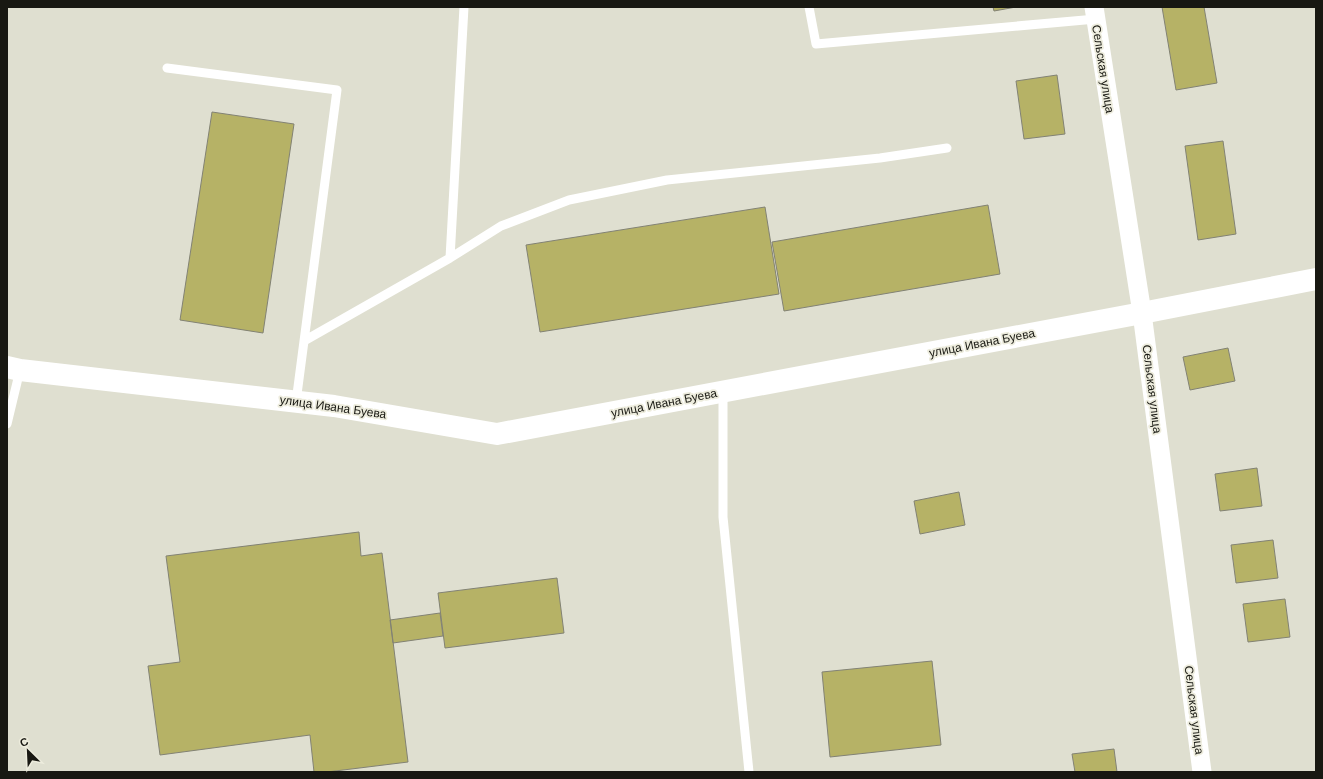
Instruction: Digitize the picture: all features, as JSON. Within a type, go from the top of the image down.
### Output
[{"type":"street","name":"Сельская улица","points":[[1095,13],[1142,313],[1202,772]]},
{"type":"street","name":"улица Ивана Буева","points":[[13,368],[334,406],[497,434],[1316,279]]},
{"type":"lane","points":[[450,258],[464,7]]},
{"type":"lane","points":[[809,7],[816,44],[1095,13]]},
{"type":"lane","points":[[166,68],[337,90],[296,402]]},
{"type":"lane","points":[[304,341],[450,258],[501,226],[569,200],[667,180],[880,158],[947,148]]},
{"type":"lane","points":[[7,424],[13,368]]},
{"type":"lane","points":[[723,392],[723,517],[749,772]]},
{"type":"building","points":[[993,7],[1016,7],[994,11]]},
{"type":"building","points":[[1162,7],[1204,7],[1217,83],[1176,90]]},
{"type":"building","points":[[1057,75],[1065,134],[1024,139],[1016,81]]},
{"type":"building","points":[[212,112],[294,124],[263,333],[180,320]]},
{"type":"building","points":[[1223,141],[1236,234],[1198,240],[1185,146]]},
{"type":"building","points":[[988,205],[1000,274],[784,311],[772,242]]},
{"type":"building","points":[[765,207],[779,294],[540,332],[526,245]]},
{"type":"building","points":[[1228,348],[1235,381],[1190,390],[1183,357]]},
{"type":"building","points":[[1257,468],[1262,506],[1220,511],[1215,474]]},
{"type":"building","points":[[959,492],[965,525],[920,534],[914,501]]},
{"type":"building","points":[[359,532],[361,556],[382,553],[408,762],[327,772],[314,772],[310,735],[160,755],[148,666],[180,662],[166,556]]},
{"type":"building","points":[[1273,540],[1278,578],[1236,583],[1231,545]]},
{"type":"building","points":[[557,578],[564,633],[445,648],[438,593]]},
{"type":"building","points":[[1285,599],[1290,637],[1248,642],[1243,604]]},
{"type":"building","points":[[440,613],[443,636],[393,643],[390,620]]},
{"type":"building","points":[[932,661],[941,745],[830,757],[822,672]]},
{"type":"building","points":[[1114,749],[1117,772],[1075,772],[1072,754]]}]
